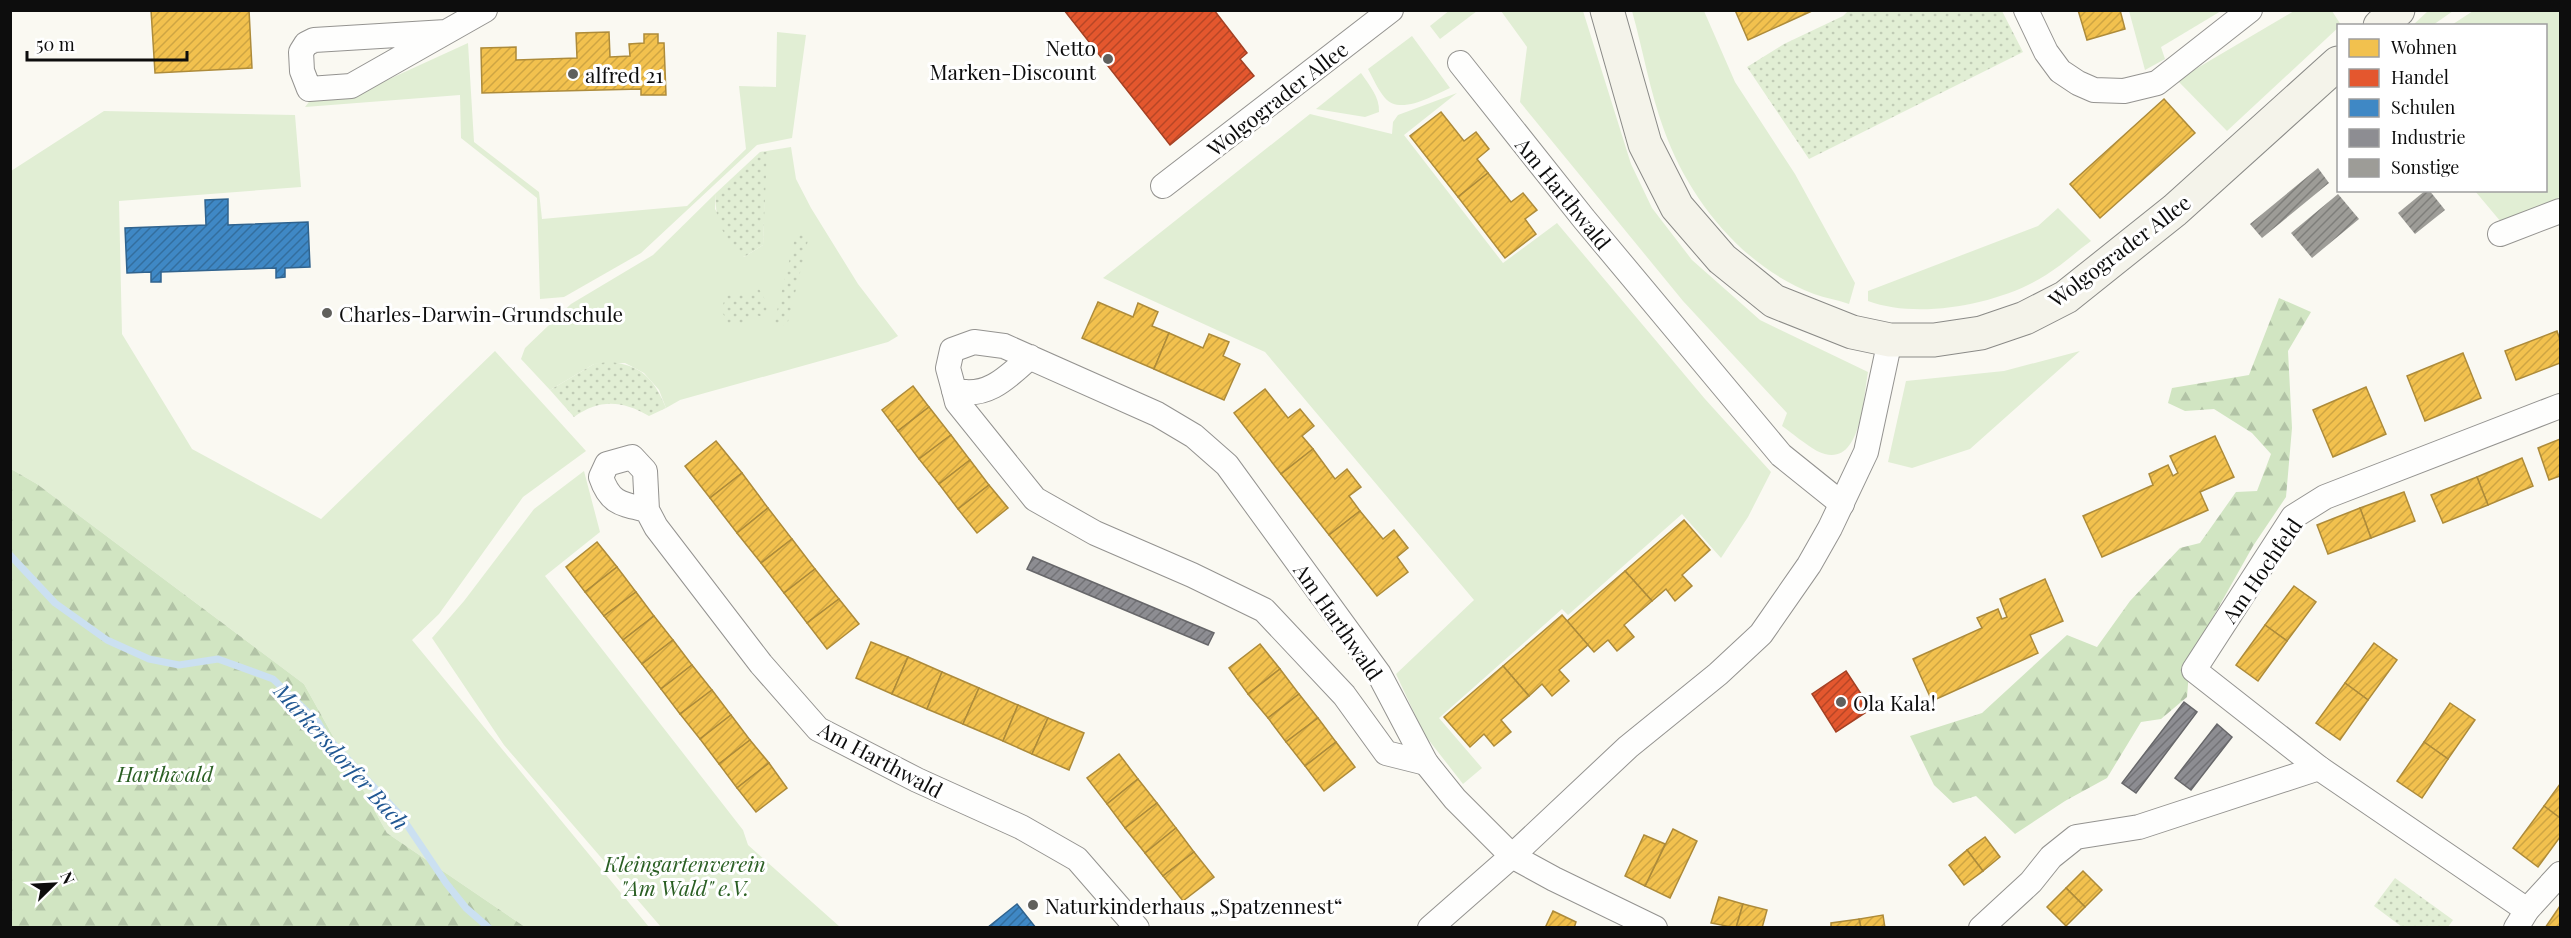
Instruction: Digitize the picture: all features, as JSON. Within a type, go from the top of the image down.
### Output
[{"type":"main road","name":"Wolgograder Allee","points":[[1607,10],[1645,144],[1677,207],[1722,259],[1774,301],[1852,332],[1890,340],[1934,340],[1981,333],[2025,318],[2066,297],[2175,210],[2337,64]]},
{"type":"main road","points":[[2382,24],[2398,10]]},
{"type":"street","points":[[446,32],[314,40],[306,44],[301,52],[302,71],[309,88],[351,86],[485,10]]},
{"type":"street","name":"Wolgograder Allee","points":[[1162,186],[1391,10]]},
{"type":"street","points":[[2026,10],[2046,52],[2060,70],[2078,83],[2094,90],[2124,91],[2157,83],[2250,10]]},
{"type":"street","name":"Am Harthwald","points":[[1460,63],[1589,225],[1781,455],[1842,504]]},
{"type":"street","points":[[2500,234],[2560,211]]},
{"type":"street","points":[[1430,927],[1512,856],[1628,747],[1718,674],[1761,634],[1809,565],[1842,504],[1866,452],[1890,340]]},
{"type":"street","name":"Am Harthwald","points":[[1426,763],[1386,753],[1344,695],[1264,610],[1192,575],[1095,533],[1035,499],[957,402],[948,368],[952,350],[974,342],[1004,345],[1157,414],[1194,436],[1227,465],[1379,674],[1426,763],[1455,800],[1512,856]]},
{"type":"street","points":[[954,390],[964,393],[992,388],[1030,357]]},
{"type":"street","name":"Am Hochfeld","points":[[2522,919],[2319,768],[2194,670],[2293,517],[2325,497],[2560,406]]},
{"type":"street","name":"Am Harthwald","points":[[647,510],[656,526],[761,664],[818,729],[917,780],[1020,827],[1077,859],[1137,927]]},
{"type":"street","points":[[1981,927],[2031,882],[2051,857],[2076,837],[2139,827],[2319,768]]},
{"type":"street","points":[[1512,856],[1554,879],[1655,927]]},
{"type":"street","points":[[2522,919],[2560,874]]},
{"type":"green space","points":[[1450,10],[1477,11],[1440,39],[1430,26]]},
{"type":"green space","points":[[2129,10],[2221,11],[2161,47],[2165,59],[2145,70]]},
{"type":"green space","points":[[2428,10],[2453,11],[2434,24],[2414,24]]},
{"type":"green space","points":[[1501,11],[1583,11],[1631,164],[1652,208],[1692,260],[1760,320],[1868,372],[1857,430],[1851,443],[1843,452],[1832,455],[1817,451],[1782,426],[1787,413],[1683,301],[1520,102],[1527,47]]},
{"type":"green space","points":[[1632,11],[1704,11],[1735,82],[1795,174],[1855,283],[1849,304],[1814,294],[1764,267],[1742,249],[1704,206],[1688,181],[1664,130]]},
{"type":"green space","points":[[1848,11],[2002,11],[2023,52],[1809,159],[1747,67],[1784,44],[1843,16]]},
{"type":"green space","points":[[2294,11],[2332,11],[2340,24],[2337,24],[2337,29],[2227,131],[2177,80]]},
{"type":"green space","points":[[2473,11],[2560,11],[2560,197],[2501,222],[2476,192],[2547,192],[2547,24],[2453,24]]},
{"type":"green space","points":[[777,32],[806,35],[792,138],[757,145],[641,253],[564,297],[540,299],[537,198],[461,138],[460,95],[305,107],[312,98],[350,97],[468,43],[474,142],[539,192],[542,219],[687,206],[746,149],[739,86],[776,87]]},
{"type":"green space","points":[[1412,36],[1450,88],[1408,105],[1391,103],[1378,88],[1368,69]]},
{"type":"green space","points":[[1361,73],[1376,96],[1379,112],[1365,117],[1316,109]]},
{"type":"green space","points":[[1457,93],[1404,135],[1503,263],[1557,223],[1705,399],[1771,472],[1748,517],[1721,558],[1682,514],[1568,615],[1562,609],[1439,718],[1482,768],[1463,784],[1424,734],[1396,674],[1474,600],[1265,352],[1103,278],[1310,114],[1392,134],[1393,122],[1398,115]]},
{"type":"green space","points":[[104,111],[295,115],[301,187],[119,201],[122,334],[192,449],[321,519],[495,351],[586,451],[523,497],[439,614],[412,640],[649,927],[525,927],[387,833],[304,684],[37,484],[11,469],[11,171]]},
{"type":"green space","points":[[791,147],[796,179],[811,208],[858,284],[898,336],[888,342],[680,400],[666,408],[659,390],[644,373],[625,363],[594,364],[550,390],[521,359],[525,348],[571,304],[653,255],[716,193],[715,209],[744,257],[763,245],[766,152],[760,152]]},
{"type":"green space","points":[[760,152],[767,152],[763,245],[744,257],[722,229],[717,213],[716,193]]},
{"type":"green space","points":[[2058,208],[2091,241],[2052,271],[2028,285],[1983,301],[1935,309],[1888,307],[1868,301],[1868,291],[2038,226]]},
{"type":"green space","points":[[796,233],[809,236],[787,326],[774,323]]},
{"type":"green space","points":[[759,289],[767,303],[766,318],[753,314],[743,324],[728,323],[721,310],[726,296],[740,292],[747,295]]},
{"type":"green space","points":[[2279,298],[2311,312],[2288,351],[2292,428],[2286,497],[2253,546],[2190,658],[2187,697],[2161,719],[2141,722],[2107,778],[2065,801],[2015,834],[1976,796],[1953,803],[1934,785],[1910,736],[1982,713],[2067,635],[2097,647],[2130,601],[2180,548],[2200,543],[2236,492],[2257,491],[2271,454],[2252,433],[2214,409],[2185,411],[2168,403],[2172,388],[2249,375]]},
{"type":"green space","points":[[2080,351],[1970,449],[1912,468],[1888,462],[1906,381],[2004,371]]},
{"type":"green space","points":[[608,362],[629,366],[644,374],[656,388],[666,408],[649,416],[629,407],[611,404],[592,407],[574,417],[550,390],[594,364]]},
{"type":"green space","name":"Harthwald","points":[[11,469],[37,484],[304,684],[387,833],[525,927],[11,927]]},
{"type":"green space","name":"Kleingartenverein \"Am Wald\" e.V.","points":[[584,471],[600,532],[545,576],[743,830],[748,845],[840,927],[661,927],[504,745],[432,638],[464,601],[534,509]]},
{"type":"green space","points":[[2395,878],[2453,920],[2448,927],[2402,927],[2374,906]]},
{"type":"building: Wohnen","points":[[151,10],[249,10],[252,68],[155,73]]},
{"type":"building: Wohnen","points":[[1735,10],[1814,10],[1748,40]]},
{"type":"building: Wohnen","points":[[2078,10],[2120,10],[2125,29],[2087,40]]},
{"type":"building: Wohnen","name":"alfred 21","points":[[609,32],[610,57],[630,56],[629,44],[644,43],[644,34],[658,34],[658,43],[664,43],[666,95],[641,95],[641,89],[482,93],[481,48],[516,47],[516,60],[577,58],[576,33]]},
{"type":"building: Wohnen","points":[[2164,99],[2195,133],[2100,218],[2070,184]]},
{"type":"building: Wohnen","points":[[1441,112],[1464,141],[1476,132],[1489,149],[1477,159],[1488,173],[1458,197],[1410,136]]},
{"type":"building: Wohnen","points":[[1488,173],[1511,202],[1523,193],[1537,210],[1525,219],[1536,234],[1505,258],[1458,197]]},
{"type":"building: Wohnen","points":[[1098,302],[1133,317],[1138,303],[1158,312],[1152,326],[1169,333],[1154,369],[1082,338]]},
{"type":"building: Wohnen","points":[[2557,331],[2560,340],[2560,363],[2516,380],[2505,351]]},
{"type":"building: Wohnen","points":[[1169,333],[1203,348],[1209,334],[1229,342],[1223,356],[1240,364],[1224,400],[1154,369]]},
{"type":"building: Wohnen","points":[[2463,353],[2481,398],[2425,421],[2407,376]]},
{"type":"building: Wohnen","points":[[913,386],[929,407],[898,431],[882,410]]},
{"type":"building: Wohnen","points":[[2366,387],[2386,434],[2333,457],[2313,410]]},
{"type":"building: Wohnen","points":[[1265,389],[1288,418],[1300,409],[1314,426],[1302,436],[1313,449],[1281,474],[1234,413]]},
{"type":"building: Wohnen","points":[[929,407],[951,435],[919,459],[898,431]]},
{"type":"building: Wohnen","points":[[951,435],[970,460],[939,484],[919,459]]},
{"type":"building: Wohnen","points":[[2215,436],[2234,477],[2200,492],[2208,510],[2102,557],[2083,516],[2153,485],[2149,474],[2168,465],[2173,476],[2178,473],[2170,456]]},
{"type":"building: Wohnen","points":[[2560,439],[2560,476],[2549,480],[2538,448]]},
{"type":"building: Wohnen","points":[[716,441],[742,473],[710,498],[685,466]]},
{"type":"building: Wohnen","points":[[1313,449],[1335,479],[1347,469],[1361,487],[1349,496],[1360,511],[1329,535],[1281,474]]},
{"type":"building: Wohnen","points":[[2522,458],[2533,486],[2488,505],[2477,477]]},
{"type":"building: Wohnen","points":[[970,460],[989,485],[958,509],[939,484]]},
{"type":"building: Wohnen","points":[[742,473],[768,508],[737,533],[710,498]]},
{"type":"building: Wohnen","points":[[2477,477],[2488,505],[2443,523],[2431,495]]},
{"type":"building: Wohnen","points":[[989,485],[1008,508],[977,533],[958,509]]},
{"type":"building: Wohnen","points":[[2404,492],[2415,521],[2371,538],[2360,508]]},
{"type":"building: Wohnen","points":[[768,508],[792,539],[761,563],[737,533]]},
{"type":"building: Wohnen","points":[[2360,508],[2371,538],[2328,554],[2317,525]]},
{"type":"building: Wohnen","points":[[1360,511],[1383,539],[1394,530],[1408,548],[1397,557],[1408,572],[1377,596],[1329,535]]},
{"type":"building: Wohnen","points":[[1684,520],[1710,550],[1682,575],[1692,586],[1675,601],[1666,589],[1652,601],[1625,571]]},
{"type":"building: Wohnen","points":[[792,539],[815,569],[784,593],[761,563]]},
{"type":"building: Wohnen","points":[[597,542],[617,567],[585,592],[566,567]]},
{"type":"building: Wohnen","points":[[617,567],[636,592],[604,616],[585,592]]},
{"type":"building: Wohnen","points":[[815,569],[839,599],[807,623],[784,593]]},
{"type":"building: Wohnen","points":[[1625,571],[1652,601],[1624,625],[1634,637],[1617,651],[1608,640],[1594,652],[1567,621]]},
{"type":"building: Wohnen","points":[[2045,579],[2063,621],[2030,635],[2038,653],[1932,701],[1913,659],[1982,628],[1977,618],[1998,609],[2002,619],[2007,617],[2000,599]]},
{"type":"building: Wohnen","points":[[2294,586],[2316,602],[2287,641],[2265,625]]},
{"type":"building: Wohnen","points":[[636,592],[654,616],[623,640],[604,616]]},
{"type":"building: Wohnen","points":[[839,599],[859,624],[827,649],[807,623]]},
{"type":"building: Wohnen","points":[[1562,615],[1588,645],[1559,670],[1569,681],[1552,696],[1542,684],[1529,696],[1503,666]]},
{"type":"building: Wohnen","points":[[654,616],[673,640],[642,664],[623,640]]},
{"type":"building: Wohnen","points":[[2265,625],[2287,641],[2258,681],[2236,665]]},
{"type":"building: Wohnen","points":[[673,640],[692,665],[661,689],[642,664]]},
{"type":"building: Wohnen","points":[[871,642],[908,657],[892,694],[856,678]]},
{"type":"building: Wohnen","points":[[2374,643],[2397,660],[2368,700],[2345,683]]},
{"type":"building: Wohnen","points":[[1260,644],[1280,669],[1248,694],[1229,668]]},
{"type":"building: Wohnen","points":[[908,657],[942,672],[927,709],[892,694]]},
{"type":"building: Wohnen","points":[[692,665],[712,690],[680,714],[661,689]]},
{"type":"building: Wohnen","points":[[1503,666],[1529,696],[1501,720],[1511,732],[1494,746],[1484,734],[1470,747],[1444,717]]},
{"type":"building: Wohnen","points":[[1280,669],[1299,694],[1268,718],[1248,694]]},
{"type":"building: Wohnen","points":[[942,672],[979,688],[963,724],[927,709]]},
{"type":"building: Wohnen","points":[[2345,683],[2368,700],[2340,740],[2316,723]]},
{"type":"building: Wohnen","points":[[979,688],[1018,705],[1003,741],[963,724]]},
{"type":"building: Wohnen","points":[[712,690],[731,715],[700,739],[680,714]]},
{"type":"building: Wohnen","points":[[1299,694],[1318,718],[1286,742],[1268,718]]},
{"type":"building: Wohnen","points":[[2450,703],[2475,720],[2448,759],[2424,742]]},
{"type":"building: Wohnen","points":[[1018,705],[1048,718],[1032,754],[1003,741]]},
{"type":"building: Wohnen","points":[[731,715],[750,740],[719,764],[700,739]]},
{"type":"building: Wohnen","points":[[1048,718],[1084,733],[1069,770],[1032,754]]},
{"type":"building: Wohnen","points":[[1318,718],[1336,742],[1305,766],[1286,742]]},
{"type":"building: Wohnen","points":[[750,740],[769,763],[737,788],[719,764]]},
{"type":"building: Wohnen","points":[[1336,742],[1355,767],[1324,791],[1305,766]]},
{"type":"building: Wohnen","points":[[2424,742],[2448,759],[2422,798],[2397,781]]},
{"type":"building: Wohnen","points":[[1119,754],[1138,779],[1107,804],[1087,778]]},
{"type":"building: Wohnen","points":[[769,763],[787,788],[756,812],[737,788]]},
{"type":"building: Wohnen","points":[[1138,779],[1157,803],[1125,828],[1107,804]]},
{"type":"building: Wohnen","points":[[2560,784],[2560,818],[2544,806]]},
{"type":"building: Wohnen","points":[[1157,803],[1176,828],[1145,853],[1125,828]]},
{"type":"building: Wohnen","points":[[2544,806],[2560,818],[2560,837],[2538,867],[2513,848]]},
{"type":"building: Wohnen","points":[[1176,828],[1194,852],[1163,876],[1145,853]]},
{"type":"building: Wohnen","points":[[1673,829],[1697,841],[1670,898],[1645,886]]},
{"type":"building: Wohnen","points":[[1644,835],[1665,844],[1645,886],[1625,876]]},
{"type":"building: Wohnen","points":[[1985,837],[2000,857],[1983,871],[1967,850]]},
{"type":"building: Wohnen","points":[[1967,850],[1983,871],[1964,885],[1949,865]]},
{"type":"building: Wohnen","points":[[1194,852],[1214,877],[1183,901],[1163,876]]},
{"type":"building: Wohnen","points":[[2083,871],[2102,890],[2085,907],[2066,888]]},
{"type":"building: Wohnen","points":[[2066,888],[2085,907],[2066,926],[2047,907]]},
{"type":"building: Wohnen","points":[[1719,897],[1743,904],[1736,928],[1711,923]]},
{"type":"building: Wohnen","points":[[1743,904],[1767,910],[1762,928],[1736,928]]},
{"type":"building: Wohnen","points":[[2560,906],[2560,928],[2545,928]]},
{"type":"building: Wohnen","points":[[1553,911],[1576,922],[1574,928],[1545,928]]},
{"type":"building: Wohnen","points":[[1883,915],[1885,928],[1861,928],[1859,919]]},
{"type":"building: Wohnen","points":[[1859,919],[1861,928],[1831,928],[1831,923]]},
{"type":"building: Handel","points":[[1064,10],[1214,10],[1247,53],[1240,59],[1254,76],[1170,145]]},
{"type":"building: Handel","name":"Ola Kala!","points":[[1846,671],[1871,709],[1836,732],[1812,694]]},
{"type":"building: Schulen","points":[[228,199],[228,225],[308,222],[310,267],[285,268],[285,277],[276,278],[276,268],[161,272],[161,282],[151,282],[151,272],[127,273],[125,228],[206,225],[205,200]]},
{"type":"building: Schulen","points":[[1017,904],[1036,928],[987,928]]},
{"type":"building: Industrie","points":[[1033,557],[1214,633],[1208,645],[1027,569]]},
{"type":"building: Industrie","points":[[2184,702],[2197,712],[2136,793],[2122,783]]},
{"type":"building: Industrie","points":[[2217,724],[2232,737],[2191,790],[2175,778]]},
{"type":"building: Sonstige","points":[[2318,168],[2329,183],[2262,238],[2250,224]]},
{"type":"building: Sonstige","points":[[2424,192],[2431,192],[2445,210],[2415,234],[2398,213]]},
{"type":"building: Sonstige","points":[[2338,194],[2359,219],[2312,258],[2291,233]]},
{"type":"waterway","name":"Markersdorfer Bach","points":[[10,555],[55,603],[107,640],[149,659],[179,665],[218,659],[273,679],[318,722],[325,735],[401,816],[446,883],[466,908],[489,928]]},
{"type":"place","name":"Netto Marken-Discount","points":[[1108,59]]},
{"type":"place","name":"alfred 21","points":[[573,74]]},
{"type":"place","name":"Charles-Darwin-Grundschule","points":[[327,313]]},
{"type":"place","name":"Ola Kala!","points":[[1841,702]]},
{"type":"place","name":"Naturkinderhaus „Spatzennest“","points":[[1033,905]]}]
